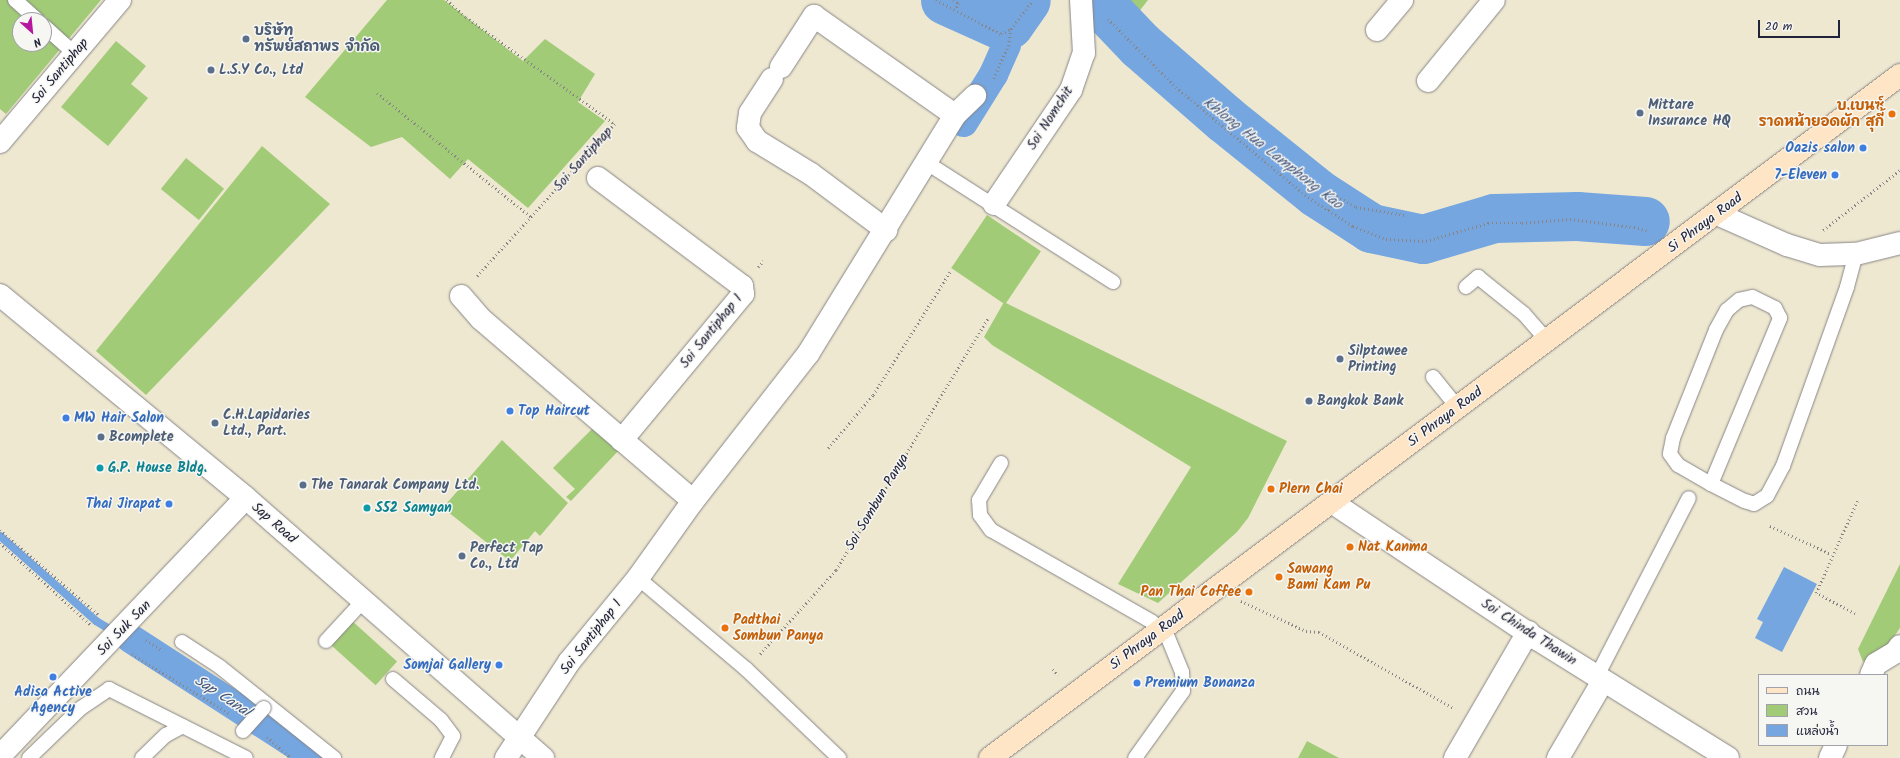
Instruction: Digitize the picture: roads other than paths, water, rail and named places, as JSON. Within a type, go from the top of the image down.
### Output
[{"type":"main road","name":"Si Phraya Road","points":[[990,758],[1717,214],[1900,75]]},
{"type":"street","name":"Soi Santiphap","points":[[0,142],[120,0]]},
{"type":"street","name":"Soi Nomchit","points":[[994,204],[1071,90],[1084,53],[1081,0]]},
{"type":"street","points":[[1377,30],[1402,0]]},
{"type":"street","points":[[1428,80],[1494,0]]},
{"type":"street","points":[[886,230],[811,174],[757,141],[748,128],[750,113],[814,16],[955,115]]},
{"type":"street","name":"Soi Santiphap 1","points":[[506,758],[519,736],[569,662],[638,578],[693,500],[808,354],[886,230],[955,115],[975,96]]},
{"type":"street","name":"Soi Santiphap 1","points":[[598,178],[742,286],[744,294],[622,440]]},
{"type":"street","points":[[1717,214],[1807,252],[1820,256],[1856,254],[1900,243]]},
{"type":"street","name":"Sap Road","points":[[0,296],[246,498],[543,758]]},
{"type":"street","points":[[461,296],[481,319],[693,500]]},
{"type":"street","name":"Soi Suk San","points":[[0,756],[118,635],[246,498]]},
{"type":"street","name":"Soi Chinda Thawin","points":[[1333,502],[1528,632],[1728,758]]},
{"type":"street","points":[[1455,758],[1528,632]]},
{"type":"street","points":[[1871,674],[1876,664],[1896,652],[1900,646]]},
{"type":"street","points":[[1558,758],[1600,678]]},
{"type":"street","points":[[1830,758],[1836,746]]},
{"type":"lane","points":[[15,0],[28,12]]},
{"type":"lane","points":[[52,33],[75,54]]},
{"type":"lane","points":[[927,163],[994,204],[1113,282]]},
{"type":"lane","points":[[1711,484],[1780,318],[1775,308],[1752,297],[1739,300],[1727,310],[1716,330],[1669,448],[1670,454],[1678,465],[1711,484],[1754,504],[1767,496],[1782,466],[1847,287],[1856,254]]},
{"type":"lane","points":[[1466,287],[1478,277],[1524,314],[1547,340]]},
{"type":"lane","points":[[1433,377],[1458,408]]},
{"type":"lane","points":[[1000,463],[979,500],[980,515],[991,530],[1162,629],[1182,672],[1182,691],[1135,758]]},
{"type":"lane","points":[[1600,678],[1689,498]]},
{"type":"lane","points":[[638,578],[746,670],[840,758]]},
{"type":"lane","points":[[326,641],[364,600]]},
{"type":"lane","points":[[182,642],[220,667],[269,703],[334,758]]},
{"type":"lane","points":[[393,679],[441,720],[454,736],[442,758]]},
{"type":"lane","points":[[29,758],[81,708],[109,689],[246,758]]},
{"type":"lane","points":[[228,748],[269,703]]},
{"type":"lane","points":[[142,758],[166,734],[184,726]]},
{"type":"water","points":[[1784,567],[1817,584],[1782,652],[1755,638],[1763,622],[1757,619]]},
{"type":"waterway","name":"Khlong Hua Lamphong Kao","points":[[945,0],[1003,26],[1009,24],[1026,0]]},
{"type":"waterway","name":"Khlong Hua Lamphong Kao","points":[[1097,0],[1140,45],[1225,119],[1317,193],[1371,228],[1423,239],[1494,218],[1577,216],[1645,221]]},
{"type":"waterway","points":[[963,122],[993,74],[1006,45]]},
{"type":"waterway","name":"Sap Canal","points":[[0,536],[96,621],[111,630]]},
{"type":"waterway","name":"Sap Canal","points":[[130,638],[296,745],[311,758]]},
{"type":"place","name":"บริษัท ทรัพย์สถาพร จำกัด","points":[[246,39]]},
{"type":"place","name":"L.S.Y Co., Ltd","points":[[211,70]]},
{"type":"place","name":"Mittare Insurance HQ","points":[[1640,113]]},
{"type":"place","name":"บ.เบนซ์ ราดหน้ายอดผัก สุกี้","points":[[1892,114]]},
{"type":"place","name":"Oazis salon","points":[[1863,148]]},
{"type":"place","name":"7-Eleven","points":[[1835,175]]},
{"type":"place","name":"Silptawee Printing","points":[[1340,359]]},
{"type":"place","name":"Bangkok Bank","points":[[1309,401]]},
{"type":"place","name":"Top Haircut","points":[[510,411]]},
{"type":"place","name":"MW Hair Salon","points":[[66,418]]},
{"type":"place","name":"C.H.Lapidaries Ltd., Part.","points":[[215,423]]},
{"type":"place","name":"Bcomplete","points":[[101,437]]},
{"type":"place","name":"G.P. House Bldg.","points":[[100,468]]},
{"type":"place","name":"The Tanarak Company Ltd.","points":[[303,485]]},
{"type":"place","name":"Plern Chai","points":[[1271,489]]},
{"type":"place","name":"Thai Jirapat","points":[[169,504]]},
{"type":"place","name":"S52 Samyan","points":[[367,508]]},
{"type":"place","name":"Nat Kanma","points":[[1350,547]]},
{"type":"place","name":"Perfect Tap Co., Ltd","points":[[462,556]]},
{"type":"place","name":"Sawang Bami Kam Pu","points":[[1279,577]]},
{"type":"place","name":"Pan Thai Coffee","points":[[1249,592]]},
{"type":"place","name":"Padthai Sombun Panya","points":[[725,628]]},
{"type":"place","name":"Somjai Gallery","points":[[499,665]]},
{"type":"place","name":"Adisa Active Agency","points":[[53,677]]},
{"type":"place","name":"Premium Bonanza","points":[[1137,683]]}]
